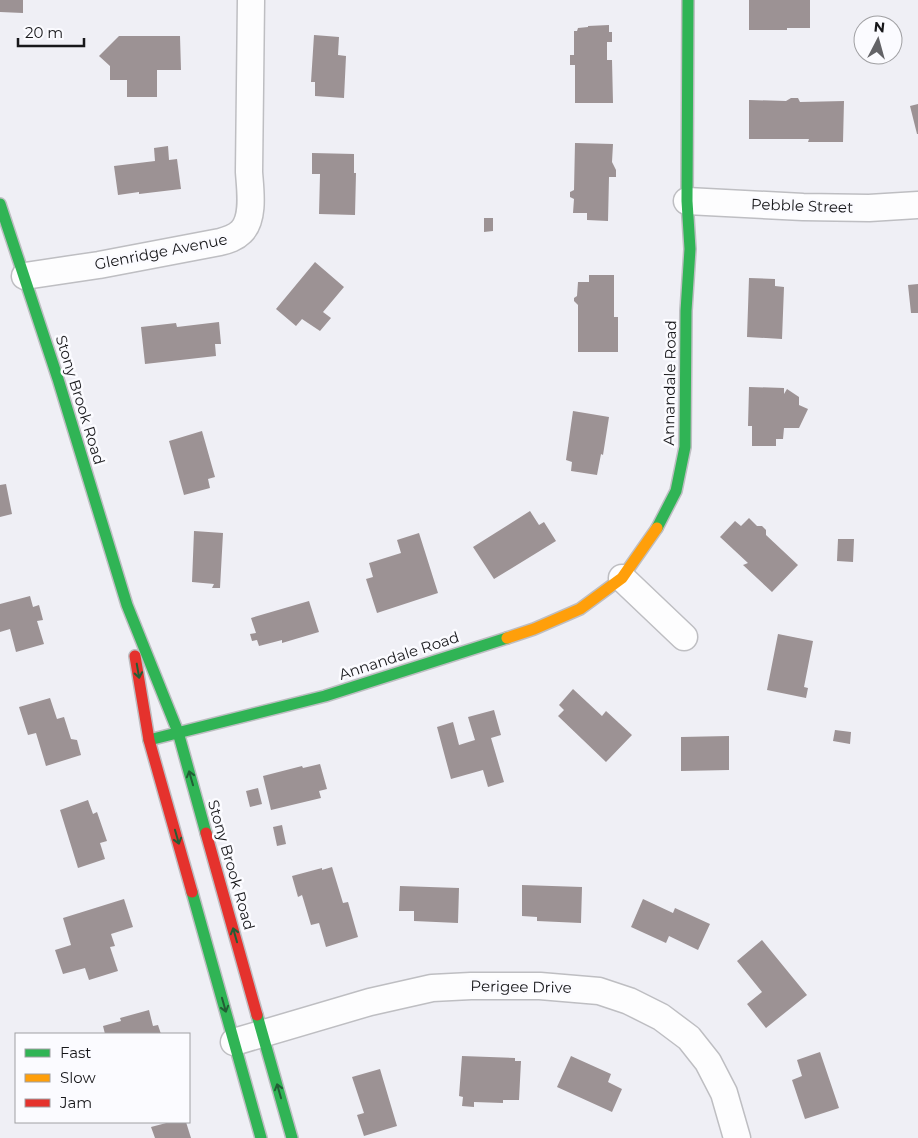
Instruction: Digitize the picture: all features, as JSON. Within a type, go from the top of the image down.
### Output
[{"type":"main road","name":"Annandale Road","points":[[149,740],[325,696],[534,629],[580,609],[622,578],[659,525],[672,500],[676,491],[684,447],[686,311],[690,249],[687,200],[688,0]]},
{"type":"main road","name":"Stony Brook Road","points":[[0,204],[58,378],[127,605],[178,732],[292,1138]]},
{"type":"main road","name":"Stony Brook Road","points":[[127,605],[149,740],[261,1138]]},
{"type":"street","name":"Glenridge Avenue","points":[[25,276],[99,265],[220,242],[233,238],[243,231],[248,218],[251,198],[249,172],[251,0]]},
{"type":"street","name":"Pebble Street","points":[[687,200],[803,207],[869,208],[918,205]]},
{"type":"street","points":[[622,578],[684,637]]},
{"type":"street","name":"Perigee Drive","points":[[234,1042],[370,1002],[432,988],[540,986],[600,991],[629,1001],[661,1017],[689,1038],[708,1062],[724,1093],[737,1138]]},
{"type":"building","points":[[0,0],[23,0],[23,13],[0,12]]},
{"type":"building","points":[[749,0],[810,0],[810,28],[749,30]]},
{"type":"building","points":[[609,25],[609,32],[612,32],[612,42],[607,42],[607,60],[612,60],[613,103],[575,103],[575,65],[570,65],[570,55],[574,55],[574,31],[588,26]]},
{"type":"building","points":[[314,35],[339,37],[338,55],[346,56],[344,98],[315,96],[315,82],[311,82]]},
{"type":"building","points":[[119,36],[180,36],[181,70],[157,70],[157,97],[127,97],[127,80],[110,80],[110,66],[99,56]]},
{"type":"building","points":[[791,98],[798,98],[800,102],[844,101],[843,142],[808,142],[809,139],[749,139],[749,100],[786,101]]},
{"type":"building","points":[[918,104],[918,134],[917,134],[910,106]]},
{"type":"building","points":[[575,143],[613,144],[612,162],[616,170],[616,177],[609,177],[608,221],[587,220],[587,213],[573,213],[574,199],[570,197],[570,192],[574,190]]},
{"type":"building","points":[[168,146],[169,160],[177,159],[181,189],[118,195],[114,166],[155,161],[154,148]]},
{"type":"building","points":[[312,153],[354,154],[354,173],[356,173],[355,215],[319,214],[320,174],[312,174]]},
{"type":"building","points":[[484,218],[493,218],[493,231],[484,232]]},
{"type":"building","points":[[315,262],[344,287],[323,312],[331,318],[320,331],[302,319],[296,326],[276,309]]},
{"type":"building","points":[[589,275],[614,275],[614,317],[618,317],[618,352],[578,352],[578,305],[574,298],[577,296],[578,282],[589,282]]},
{"type":"building","points":[[749,278],[775,279],[775,286],[784,287],[782,339],[747,337]]},
{"type":"building","points":[[918,284],[918,313],[911,313],[908,285]]},
{"type":"building","points":[[219,322],[221,344],[215,344],[216,356],[145,364],[141,327],[176,323],[177,327]]},
{"type":"building","points":[[749,387],[784,388],[784,394],[787,389],[799,397],[799,405],[808,409],[799,428],[784,428],[783,439],[776,439],[776,446],[752,446],[752,426],[748,426]]},
{"type":"building","points":[[573,411],[609,417],[603,455],[601,454],[597,475],[571,471],[572,462],[566,460]]},
{"type":"building","points":[[202,431],[215,477],[208,479],[210,488],[184,495],[169,441]]},
{"type":"building","points":[[6,484],[12,514],[0,517],[0,485]]},
{"type":"building","points":[[530,511],[539,525],[544,522],[556,541],[494,579],[473,547]]},
{"type":"building","points":[[749,518],[757,526],[762,526],[766,530],[766,535],[798,565],[772,592],[743,565],[748,563],[720,537],[735,521],[741,526]]},
{"type":"building","points":[[194,531],[223,533],[220,588],[212,588],[214,584],[192,582]]},
{"type":"building","points":[[419,533],[438,593],[377,613],[366,579],[373,577],[369,563],[401,553],[397,540]]},
{"type":"building","points":[[838,539],[854,539],[853,562],[837,561]]},
{"type":"building","points":[[30,596],[33,607],[39,605],[43,620],[37,621],[44,644],[16,652],[10,629],[0,632],[0,604]]},
{"type":"building","points":[[309,601],[319,632],[282,643],[282,640],[259,646],[257,640],[252,641],[250,634],[256,633],[251,618]]},
{"type":"building","points":[[778,634],[813,641],[804,687],[808,688],[806,698],[767,690]]},
{"type":"building","points":[[573,689],[602,716],[606,711],[632,735],[606,762],[558,716],[564,710],[559,705]]},
{"type":"building","points":[[50,698],[57,719],[64,717],[71,739],[77,740],[81,755],[46,766],[36,733],[28,735],[19,707]]},
{"type":"building","points":[[494,710],[501,735],[491,738],[504,782],[488,787],[483,770],[451,779],[437,727],[453,722],[459,745],[475,740],[468,717]]},
{"type":"building","points":[[835,730],[851,732],[850,744],[833,741]]},
{"type":"building","points":[[729,736],[729,770],[681,771],[681,737]]},
{"type":"building","points":[[320,764],[327,789],[319,791],[321,798],[271,810],[263,776],[302,766],[303,768]]},
{"type":"building","points":[[258,788],[262,804],[250,807],[246,791]]},
{"type":"building","points":[[88,800],[93,814],[97,812],[107,841],[100,843],[105,859],[78,868],[60,810]]},
{"type":"building","points":[[282,825],[286,844],[277,846],[273,827]]},
{"type":"building","points":[[332,867],[343,903],[348,902],[358,937],[326,947],[319,923],[311,925],[302,895],[298,897],[292,876]]},
{"type":"building","points":[[522,885],[582,887],[581,923],[537,921],[537,917],[522,916]]},
{"type":"building","points":[[400,886],[459,888],[458,923],[414,921],[414,911],[399,911]]},
{"type":"building","points":[[124,899],[133,927],[111,934],[115,946],[110,947],[118,971],[89,980],[85,968],[63,974],[55,950],[71,945],[63,918]]},
{"type":"building","points":[[643,899],[673,913],[675,908],[710,924],[698,950],[669,936],[666,943],[631,927]]},
{"type":"building","points":[[762,940],[807,995],[766,1028],[747,1004],[762,992],[737,961]]},
{"type":"building","points":[[149,1010],[153,1026],[158,1025],[161,1033],[105,1033],[103,1026],[121,1021],[120,1018]]},
{"type":"building","points":[[820,1052],[839,1108],[805,1119],[792,1080],[802,1076],[797,1060]]},
{"type":"building","points":[[462,1056],[515,1058],[515,1061],[521,1061],[519,1100],[503,1100],[503,1103],[474,1102],[474,1107],[462,1106],[463,1097],[459,1096]]},
{"type":"building","points":[[571,1056],[611,1074],[608,1082],[622,1089],[612,1112],[557,1087]]},
{"type":"building","points":[[380,1069],[397,1126],[364,1136],[357,1115],[364,1113],[352,1077]]},
{"type":"building","points":[[166,1123],[186,1123],[191,1138],[155,1138],[151,1127]]},
{"type":"traffic: fast","points":[[657,528],[676,491],[685,447],[686,311],[690,249],[687,201],[688,0]]},
{"type":"traffic: fast","points":[[0,204],[58,379],[127,605],[178,732],[206,833]]},
{"type":"traffic: fast","points":[[149,740],[325,696],[507,638]]},
{"type":"traffic: fast","points":[[192,892],[261,1138]]},
{"type":"traffic: fast","points":[[257,1015],[292,1138]]},
{"type":"traffic: slow","points":[[507,638],[534,629],[580,609],[622,578],[657,528]]},
{"type":"traffic: jam","points":[[135,656],[149,740],[192,892]]},
{"type":"traffic: jam","points":[[206,833],[257,1015]]}]
